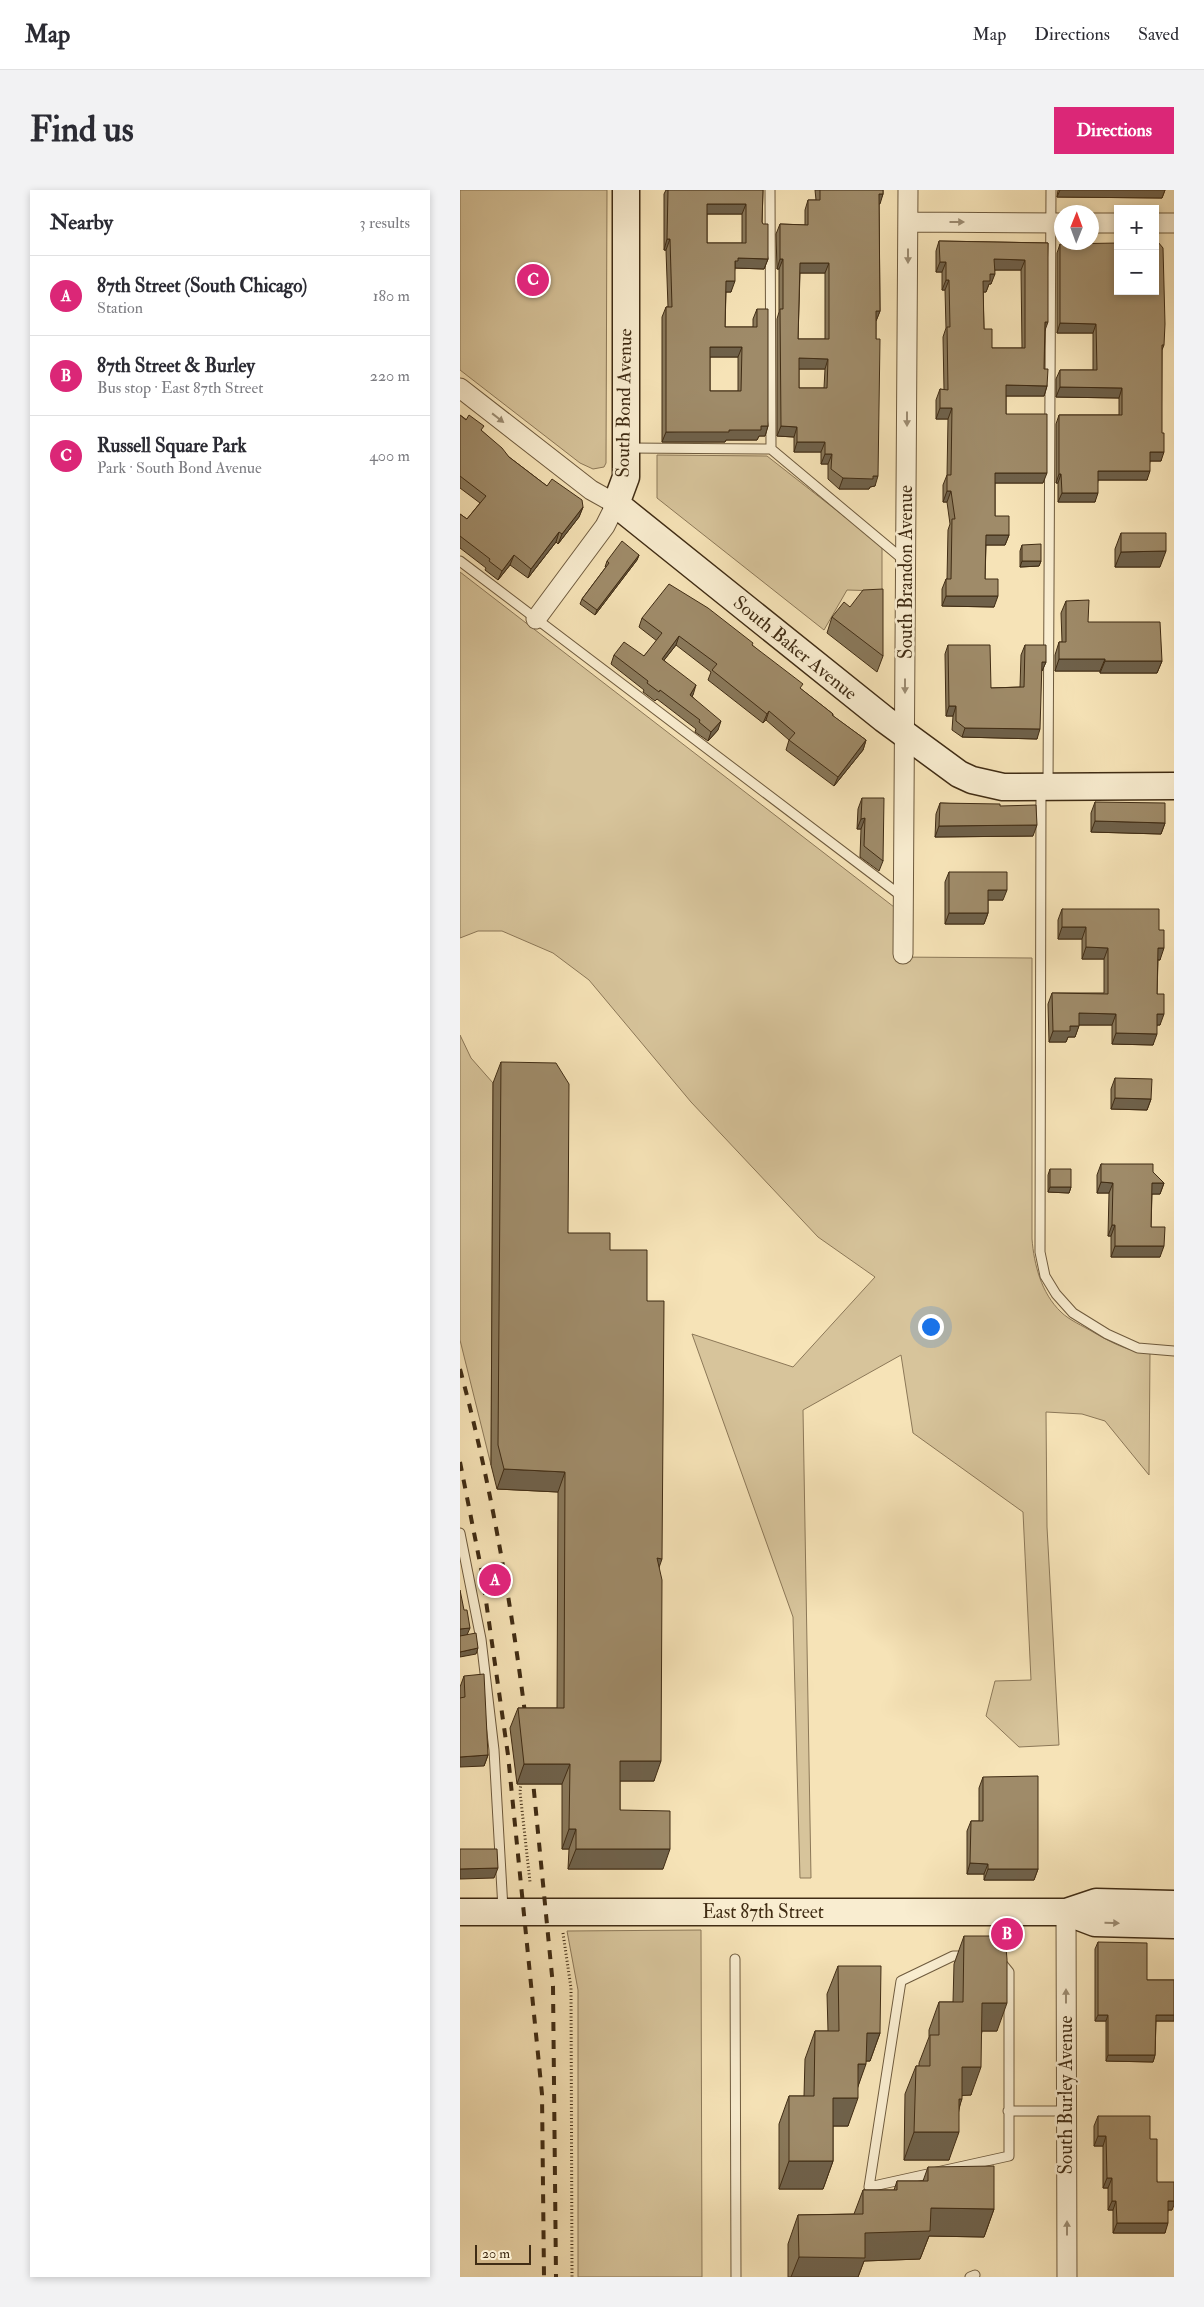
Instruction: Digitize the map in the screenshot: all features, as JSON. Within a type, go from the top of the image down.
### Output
[{"type":"street","name":"South Bond Avenue","points":[[536,619],[605,526],[626,477],[626,190]]},
{"type":"street","name":"South Brandon Avenue","points":[[903,954],[908,190]]},
{"type":"street","points":[[908,222],[1054,223]]},
{"type":"street","points":[[1099,223],[1114,223]]},
{"type":"street","points":[[1159,223],[1174,223]]},
{"type":"street","name":"South Baker Avenue","points":[[460,388],[591,490],[616,504],[905,736],[959,774],[972,780],[1003,787],[1174,786]]},
{"type":"street","name":"East 87th Street","points":[[460,1912],[1066,1912],[1096,1902],[1174,1904]]},
{"type":"street","name":"East 87th Street","points":[[1066,1912],[1095,1923],[1174,1925]]},
{"type":"street","name":"South Burley Avenue","points":[[1066,1912],[1067,2277]]},
{"type":"lane","points":[[770,190],[771,449]]},
{"type":"lane","points":[[1051,190],[1054,210]]},
{"type":"lane","points":[[1055,250],[1044,788],[1040,1252],[1045,1276],[1056,1294],[1072,1312],[1107,1334],[1138,1348],[1174,1350]]},
{"type":"lane","points":[[626,448],[771,449],[906,562]]},
{"type":"lane","points":[[460,561],[904,898]]},
{"type":"lane","points":[[460,1533],[481,1639],[494,1750],[503,1912]]},
{"type":"lane","points":[[952,1956],[996,1956],[1009,1972],[1008,2112],[1009,2156],[869,2187],[901,1981],[952,1956]]},
{"type":"lane","points":[[735,1959],[736,2277]]},
{"type":"lane","points":[[1008,2112],[1066,2111]]},
{"type":"path","points":[[522,1782],[520,1792],[530,1882]]},
{"type":"path","points":[[562,1912],[563,1939],[571,1988],[572,2277]]},
{"type":"shaded area","points":[[460,190],[607,190],[606,463],[604,467],[593,469],[580,463],[460,370]]},
{"type":"shaded area","points":[[657,455],[767,456],[882,546],[882,591],[847,590],[824,630],[657,498]]},
{"type":"shaded area","points":[[460,572],[894,907],[894,957],[1032,958],[1032,1239],[1037,1268],[1048,1296],[1064,1315],[1114,1343],[1135,1351],[1150,1353],[1149,1475],[1105,1421],[1082,1414],[1046,1412],[1047,1527],[1059,1745],[1019,1747],[986,1716],[995,1681],[1031,1680],[1023,1512],[913,1433],[901,1355],[803,1410],[811,1878],[800,1878],[793,1617],[692,1334],[793,1367],[875,1277],[818,1237],[691,1102],[589,980],[553,953],[502,931],[478,931],[460,938]]},
{"type":"shaded area","points":[[460,1035],[471,1058],[493,1083],[491,1465],[460,1340]]},
{"type":"shaded area","points":[[701,1930],[702,2277],[578,2277],[578,1990],[567,1931]]},
{"type":"building","points":[[668,190],[763,190],[762,222],[763,224],[768,224],[768,259],[738,258],[738,261],[735,261],[735,281],[726,281],[725,327],[757,327],[757,309],[768,309],[768,426],[761,426],[761,430],[666,432],[666,307],[672,307],[670,239],[667,239]],"holes":[[[707,204],[746,204],[746,243],[707,243]],[[710,347],[742,347],[741,391],[710,391]]]},
{"type":"building","points":[[820,190],[883,190],[883,194],[879,194],[880,311],[876,311],[876,339],[880,339],[878,476],[873,476],[873,479],[843,478],[831,469],[832,454],[825,454],[825,442],[797,442],[797,427],[781,426],[780,309],[783,309],[783,259],[780,259],[780,224],[808,225],[808,200],[820,200]],"holes":[[[800,263],[829,263],[829,339],[798,339]],[[799,358],[828,359],[827,388],[799,388]]]},
{"type":"building","points":[[939,241],[1048,243],[1048,322],[1045,322],[1044,369],[1048,369],[1047,386],[1006,385],[1006,414],[1047,414],[1047,473],[995,473],[995,516],[1009,516],[1009,535],[986,535],[985,579],[998,579],[998,596],[946,596],[946,579],[951,579],[952,519],[955,519],[951,491],[947,491],[947,475],[951,475],[952,408],[940,408],[940,389],[948,390],[947,327],[950,327],[949,280],[946,280],[946,262],[940,262]],"holes":[[[994,259],[1025,260],[1025,348],[992,348],[992,329],[984,329],[983,281],[990,281],[990,274],[995,274]]]},
{"type":"building","points":[[1099,243],[1114,243],[1114,295],[1159,295],[1159,243],[1163,248],[1165,324],[1164,345],[1162,345],[1162,433],[1164,433],[1164,452],[1150,452],[1150,471],[1098,471],[1098,493],[1062,493],[1061,474],[1059,474],[1059,415],[1122,415],[1122,388],[1060,387],[1060,370],[1097,370],[1096,324],[1060,323],[1060,250],[1099,250]]},
{"type":"building","points":[[460,415],[466,420],[469,415],[484,426],[481,430],[502,448],[509,457],[547,486],[552,479],[582,500],[583,507],[562,534],[559,532],[531,569],[514,555],[502,571],[489,561],[490,559],[460,536],[460,514],[467,519],[486,496],[460,476]]},
{"type":"building","points":[[1121,533],[1166,533],[1166,551],[1121,552]]},
{"type":"building","points":[[622,541],[639,555],[597,610],[582,599],[609,563],[607,561]]},
{"type":"building","points":[[1041,544],[1041,561],[1022,561],[1022,545]]},
{"type":"building","points":[[669,584],[708,608],[753,643],[752,645],[803,684],[800,688],[866,740],[838,777],[789,740],[795,733],[769,711],[767,714],[712,670],[717,664],[679,636],[662,659],[696,685],[690,695],[721,721],[711,732],[699,722],[700,720],[660,690],[659,692],[647,683],[648,681],[614,655],[624,642],[644,656],[662,633],[642,618]]},
{"type":"building","points":[[883,589],[883,656],[832,617],[844,602],[850,607],[863,590]]},
{"type":"building","points":[[1089,600],[1088,622],[1160,622],[1162,661],[1059,659],[1059,642],[1066,642],[1066,601]]},
{"type":"building","points":[[948,645],[990,645],[991,688],[1024,687],[1025,645],[1046,645],[1046,662],[1042,662],[1040,729],[965,728],[956,721],[956,706],[949,706]]},
{"type":"building","points":[[862,798],[884,798],[883,861],[864,846],[865,818],[861,819]]},
{"type":"building","points":[[1095,802],[1165,803],[1165,823],[1095,821]]},
{"type":"building","points":[[940,803],[1000,804],[1000,806],[1036,805],[1037,825],[939,826]]},
{"type":"building","points":[[949,872],[1007,872],[1007,890],[988,890],[988,913],[949,913]]},
{"type":"building","points":[[1062,909],[1159,909],[1159,930],[1164,930],[1164,948],[1158,948],[1157,994],[1164,994],[1164,1014],[1157,1014],[1157,1034],[1116,1033],[1116,1014],[1079,1013],[1079,1026],[1070,1026],[1070,1031],[1053,1031],[1052,993],[1108,994],[1108,948],[1086,947],[1086,927],[1062,927]]},
{"type":"building","points":[[501,1062],[556,1063],[569,1084],[568,1233],[610,1233],[610,1250],[647,1250],[647,1301],[664,1301],[662,1559],[657,1558],[662,1580],[661,1761],[620,1761],[620,1810],[670,1811],[670,1849],[576,1849],[576,1829],[569,1829],[570,1764],[524,1764],[518,1708],[564,1708],[565,1472],[504,1469],[498,1445]]},
{"type":"building","points":[[1115,1078],[1152,1079],[1151,1099],[1115,1098]]},
{"type":"building","points":[[1101,1164],[1153,1164],[1153,1172],[1164,1183],[1152,1183],[1151,1227],[1165,1227],[1164,1246],[1115,1246],[1115,1225],[1112,1225],[1113,1183],[1101,1182]]},
{"type":"building","points":[[1050,1169],[1071,1169],[1071,1187],[1050,1187]]},
{"type":"building","points":[[460,1590],[464,1610],[467,1610],[470,1628],[460,1629]]},
{"type":"building","points":[[476,1633],[478,1648],[460,1652],[460,1636]]},
{"type":"building","points":[[484,1674],[488,1755],[460,1757],[460,1698],[465,1697],[464,1676]]},
{"type":"building","points":[[1038,1776],[1038,1869],[988,1869],[988,1864],[970,1863],[971,1821],[983,1821],[983,1777]]},
{"type":"building","points":[[460,1849],[497,1849],[498,1868],[460,1869]]},
{"type":"building","points":[[964,1936],[1005,1936],[1007,2003],[982,2003],[981,2067],[962,2067],[962,2099],[959,2099],[959,2132],[914,2132],[916,2066],[930,2066],[930,2035],[939,2035],[939,2002],[963,2002]]},
{"type":"building","points":[[1098,1942],[1147,1943],[1147,1980],[1174,1980],[1174,2015],[1156,2015],[1155,2055],[1108,2055],[1108,2015],[1098,2015]]},
{"type":"building","points":[[838,1966],[881,1966],[880,2033],[867,2033],[866,2064],[858,2064],[858,2098],[833,2098],[833,2161],[789,2161],[789,2096],[814,2096],[815,2031],[839,2031]]},
{"type":"building","points":[[1098,2116],[1150,2116],[1150,2139],[1157,2139],[1157,2182],[1174,2182],[1174,2201],[1168,2201],[1168,2223],[1117,2223],[1116,2201],[1112,2201],[1112,2178],[1107,2178],[1106,2136],[1098,2136]]},
{"type":"building","points":[[994,2166],[994,2209],[931,2208],[930,2231],[865,2233],[865,2258],[799,2257],[798,2215],[863,2214],[863,2190],[897,2190],[897,2181],[928,2181],[928,2167]]},
{"type":"railway","points":[[460,1369],[491,1500],[514,1632],[526,1721]]},
{"type":"railway","points":[[460,1462],[482,1573],[508,1755],[542,2094],[544,2277]]},
{"type":"railway","points":[[532,1771],[553,1986],[556,2277]]},
{"type":"place","name":"Russell Square Park","points":[[533,280]]},
{"type":"place","name":"87th Street (South Chicago)","points":[[495,1580]]},
{"type":"place","name":"87th Street & Burley","points":[[1007,1934]]}]
